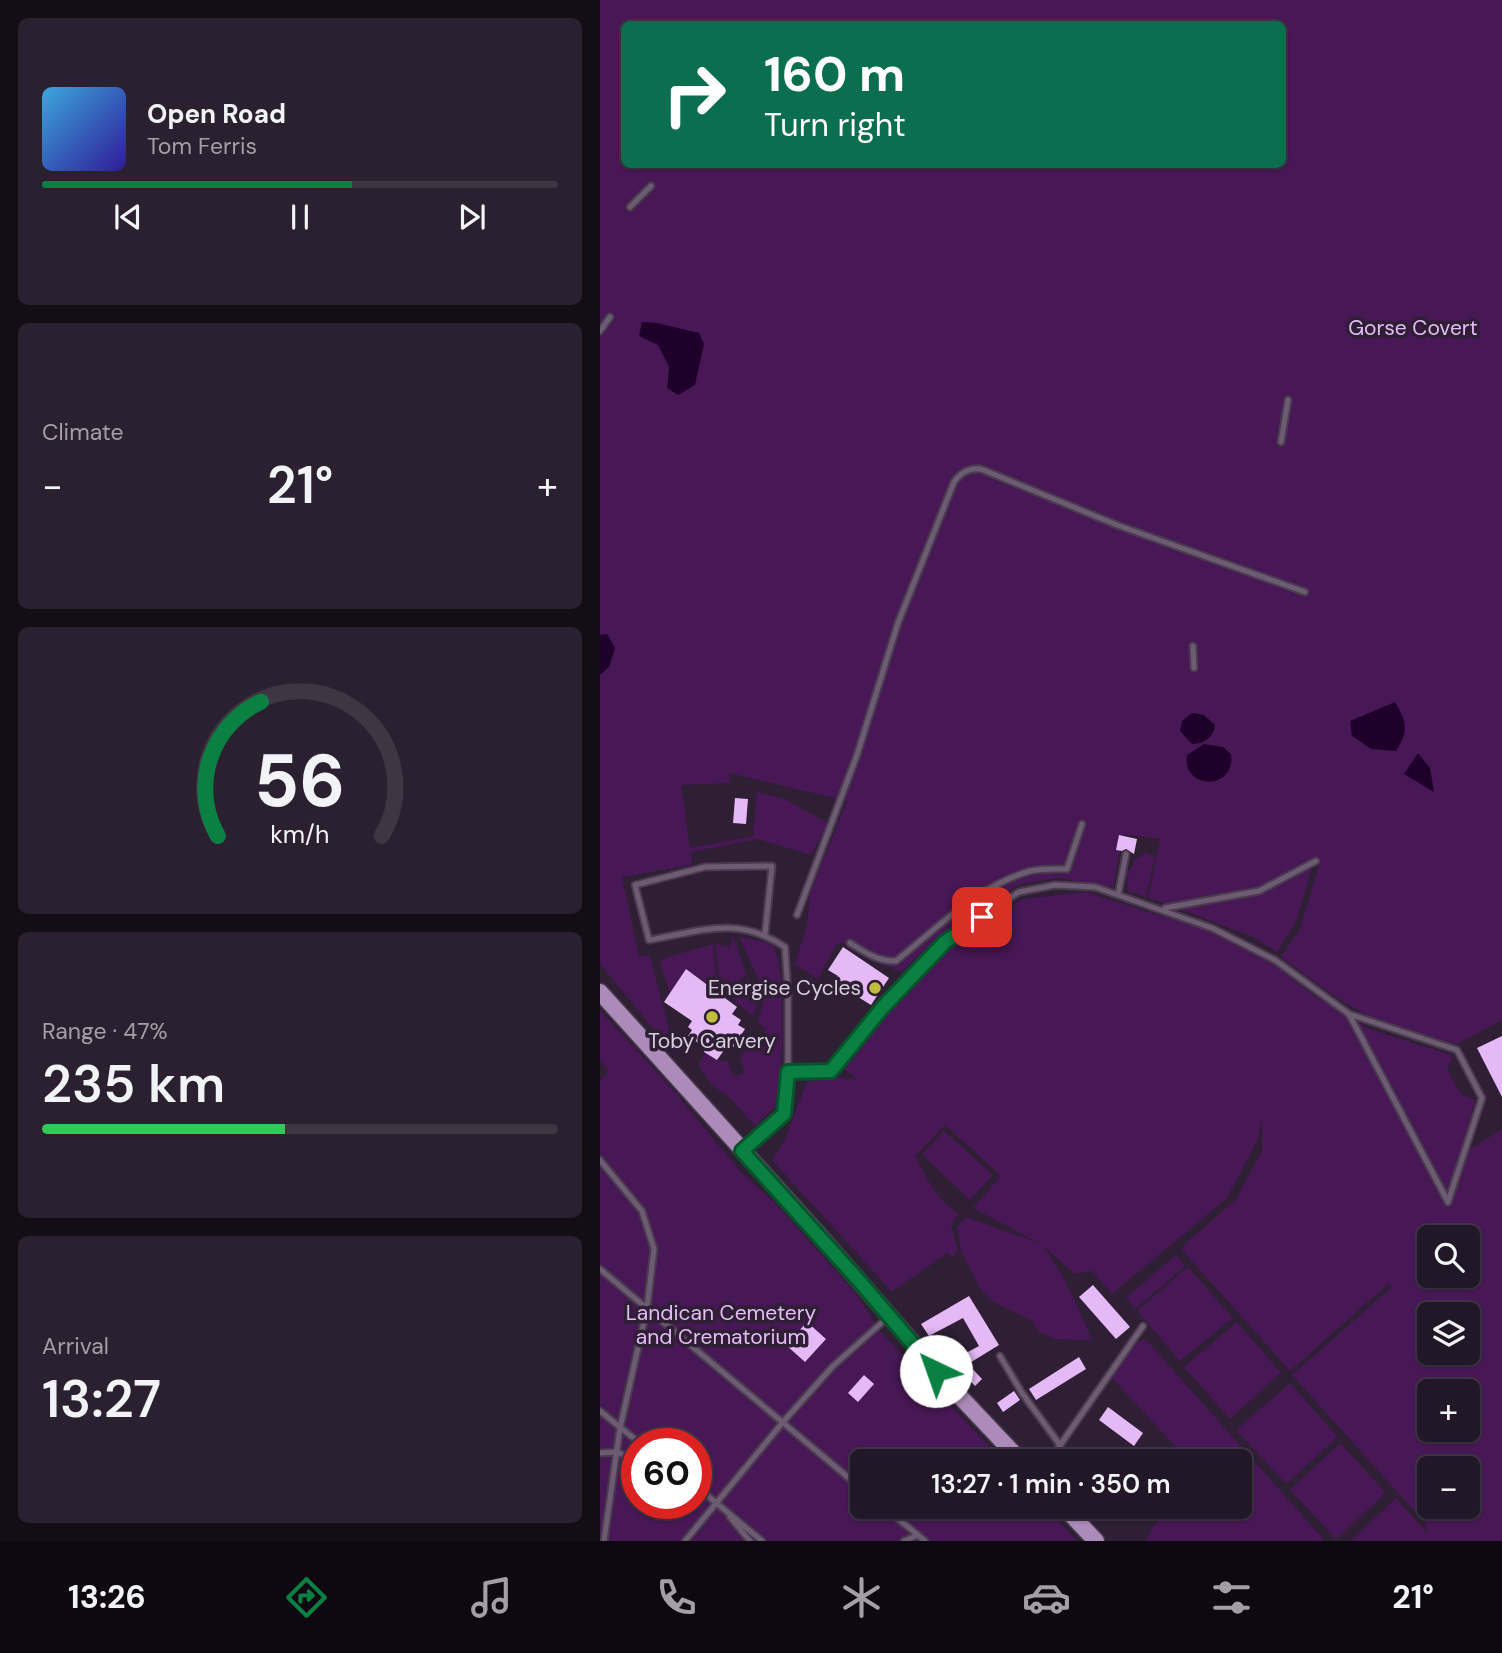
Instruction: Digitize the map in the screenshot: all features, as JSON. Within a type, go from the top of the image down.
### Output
[{"type":"main road","points":[[600,992],[951,1387],[1010,1449]]},
{"type":"main road","points":[[1075,1519],[1096,1541]]},
{"type":"lane","points":[[630,207],[651,186]]},
{"type":"lane","points":[[600,331],[610,317]]},
{"type":"lane","points":[[1281,442],[1288,400]]},
{"type":"lane","points":[[797,915],[857,755],[898,624],[959,475],[973,469],[981,469],[1117,525],[1305,592]]},
{"type":"lane","points":[[1193,646],[1194,668]]},
{"type":"lane","points":[[850,943],[876,958],[888,962],[896,961],[945,920],[998,884],[1030,872],[1067,869],[1082,824]]},
{"type":"lane","points":[[1118,895],[1126,854]]},
{"type":"lane","points":[[1162,909],[1259,891],[1316,861]]},
{"type":"lane","points":[[742,1151],[784,1114],[788,1072],[785,947],[765,934],[723,926],[649,940],[635,884],[705,867],[772,866],[765,934]]},
{"type":"lane","points":[[788,1072],[831,1071],[883,1007],[945,942],[1019,892],[1055,885],[1095,887],[1212,928],[1274,960],[1349,1014],[1456,1051],[1482,1098],[1448,1202],[1349,1014]]},
{"type":"lane","points":[[600,1160],[642,1211],[654,1249],[647,1308],[620,1428],[604,1541]]},
{"type":"lane","points":[[600,1269],[850,1479]]},
{"type":"lane","points":[[685,1541],[833,1366],[889,1316]]},
{"type":"lane","points":[[1057,1449],[1143,1326]]},
{"type":"lane","points":[[1000,1356],[1022,1393],[1060,1445]]},
{"type":"lane","points":[[600,1410],[620,1428]]},
{"type":"lane","points":[[600,1453],[621,1454]]},
{"type":"lane","points":[[712,1498],[762,1541]]},
{"type":"lane","points":[[717,1502],[750,1541]]},
{"type":"lane","points":[[899,1519],[925,1541]]},
{"type":"lane","points":[[904,1541],[918,1535]]},
{"type":"green space","name":"Gorse Covert","points":[[600,0],[1502,0],[1502,1020],[1457,1044],[1425,1036],[1361,1012],[1281,957],[1300,929],[1320,861],[1259,888],[1167,904],[1148,898],[1160,839],[1123,834],[1113,887],[1058,878],[1017,885],[939,937],[901,972],[871,960],[845,943],[836,945],[818,979],[795,964],[807,925],[810,893],[847,801],[729,773],[730,783],[681,785],[690,848],[753,836],[757,792],[785,799],[828,823],[811,855],[758,839],[691,852],[692,865],[622,877],[639,956],[650,956],[676,1056],[600,964]]},
{"type":"green space","points":[[1145,853],[1155,856],[1146,897],[1127,891],[1129,877],[1125,876],[1126,869],[1130,870],[1135,860]]},
{"type":"green space","points":[[1313,865],[1296,922],[1277,952],[1253,937],[1177,908],[1259,893]]},
{"type":"green space","points":[[1086,892],[1195,924],[1269,961],[1316,997],[1367,1028],[1454,1056],[1447,1069],[1461,1094],[1475,1100],[1460,1156],[1502,1129],[1502,1541],[1351,1541],[1396,1498],[1427,1533],[1426,1524],[1422,1519],[1480,1519],[1480,1456],[1417,1456],[1417,1514],[1292,1375],[1392,1287],[1389,1283],[1290,1371],[1182,1250],[1184,1245],[1236,1199],[1262,1151],[1262,1118],[1258,1139],[1227,1198],[1112,1294],[1092,1271],[1075,1274],[1044,1247],[1067,1284],[1092,1340],[1055,1339],[1039,1332],[1032,1321],[992,1301],[981,1290],[962,1254],[957,1227],[966,1217],[1039,1243],[973,1208],[1001,1176],[945,1125],[915,1156],[939,1196],[959,1214],[951,1225],[958,1250],[953,1258],[947,1253],[892,1292],[772,1160],[785,1139],[807,1082],[834,1077],[858,1080],[845,1069],[885,1017],[946,947],[1021,899]]},
{"type":"green space","points":[[733,936],[746,975],[726,990],[720,991],[715,986],[719,978],[715,944],[730,947]]},
{"type":"green space","points":[[739,937],[763,941],[774,948],[781,979],[779,1103],[755,1126],[726,1094],[710,1082],[698,1064],[706,1053],[717,1060],[728,1061],[733,1076],[745,1073],[740,1058],[751,1042],[758,1043],[766,1029],[758,1023],[762,987]]},
{"type":"green space","points":[[713,944],[716,978],[712,986],[686,970],[670,994],[660,962],[668,957]]},
{"type":"green space","points":[[750,978],[757,997],[753,1016],[726,994],[731,988]]},
{"type":"green space","name":"Landican Cemetery and Crematorium","points":[[600,1010],[674,1091],[740,1171],[780,1208],[857,1295],[879,1330],[992,1449],[850,1449],[850,1519],[1056,1519],[1077,1541],[600,1541],[600,1082],[609,1071],[600,1061]]},
{"type":"green space","points":[[944,1131],[993,1175],[970,1200],[922,1154]]},
{"type":"green space","points":[[1176,1255],[1185,1266],[1135,1309],[1126,1298]]},
{"type":"green space","points":[[1188,1267],[1233,1318],[1180,1361],[1137,1311]]},
{"type":"green space","points":[[1237,1322],[1281,1373],[1230,1419],[1184,1367]]},
{"type":"green space","points":[[1144,1339],[1150,1344],[1243,1449],[1178,1449],[1111,1377],[1121,1360]]},
{"type":"green space","points":[[1290,1383],[1338,1437],[1286,1484],[1236,1430]]},
{"type":"green space","points":[[1340,1443],[1386,1493],[1336,1539],[1290,1490]]},
{"type":"green space","points":[[1252,1459],[1325,1541],[1145,1541],[1159,1519],[1252,1519]]},
{"type":"shaded area","points":[[642,322],[699,333],[704,344],[695,385],[678,395],[667,388],[669,367],[658,345],[639,336]]},
{"type":"shaded area","points":[[607,634],[615,648],[609,667],[600,675],[600,635]]},
{"type":"shaded area","points":[[1395,702],[1405,726],[1396,751],[1371,749],[1352,736],[1350,721]]},
{"type":"shaded area","points":[[1192,713],[1204,715],[1215,725],[1213,733],[1201,743],[1192,744],[1180,731],[1182,721]]},
{"type":"shaded area","points":[[1204,744],[1223,747],[1231,754],[1230,766],[1218,780],[1200,780],[1192,775],[1187,766],[1187,755]]},
{"type":"shaded area","points":[[1418,753],[1430,768],[1434,792],[1404,774]]},
{"type":"building","points":[[735,798],[748,799],[746,824],[733,823]]},
{"type":"building","points":[[1119,835],[1137,839],[1134,854],[1126,849],[1116,850]]},
{"type":"building","points":[[843,947],[889,978],[871,1005],[834,982],[838,976],[828,970]]},
{"type":"building","name":"Toby Carvery","points":[[686,969],[737,1007],[732,1014],[741,1020],[738,1025],[745,1029],[732,1049],[727,1046],[717,1060],[704,1052],[706,1048],[688,1036],[692,1030],[688,1027],[692,1021],[664,1002]]},
{"type":"building","points":[[1502,1036],[1502,1097],[1477,1048]]},
{"type":"building","points":[[1093,1285],[1130,1327],[1116,1339],[1079,1297]]},
{"type":"building","points":[[969,1296],[999,1345],[968,1364],[982,1379],[975,1386],[951,1361],[979,1346],[963,1318],[929,1336],[921,1324]]},
{"type":"building","points":[[807,1322],[826,1339],[805,1362],[786,1345]]},
{"type":"building","points":[[1079,1357],[1086,1369],[1036,1400],[1029,1389]]},
{"type":"building","points":[[864,1375],[874,1384],[858,1402],[848,1393]]},
{"type":"building","points":[[1014,1391],[1020,1400],[1003,1412],[997,1403]]},
{"type":"building","points":[[1108,1407],[1143,1433],[1134,1446],[1099,1420]]},
{"type":"place","name":"Energise Cycles","points":[[875,988]]},
{"type":"place","name":"Toby Carvery","points":[[712,1017]]},
{"type":"route","points":[[936,1371],[742,1151],[784,1114],[788,1072],[831,1071],[883,1007],[945,942],[982,917]]}]
